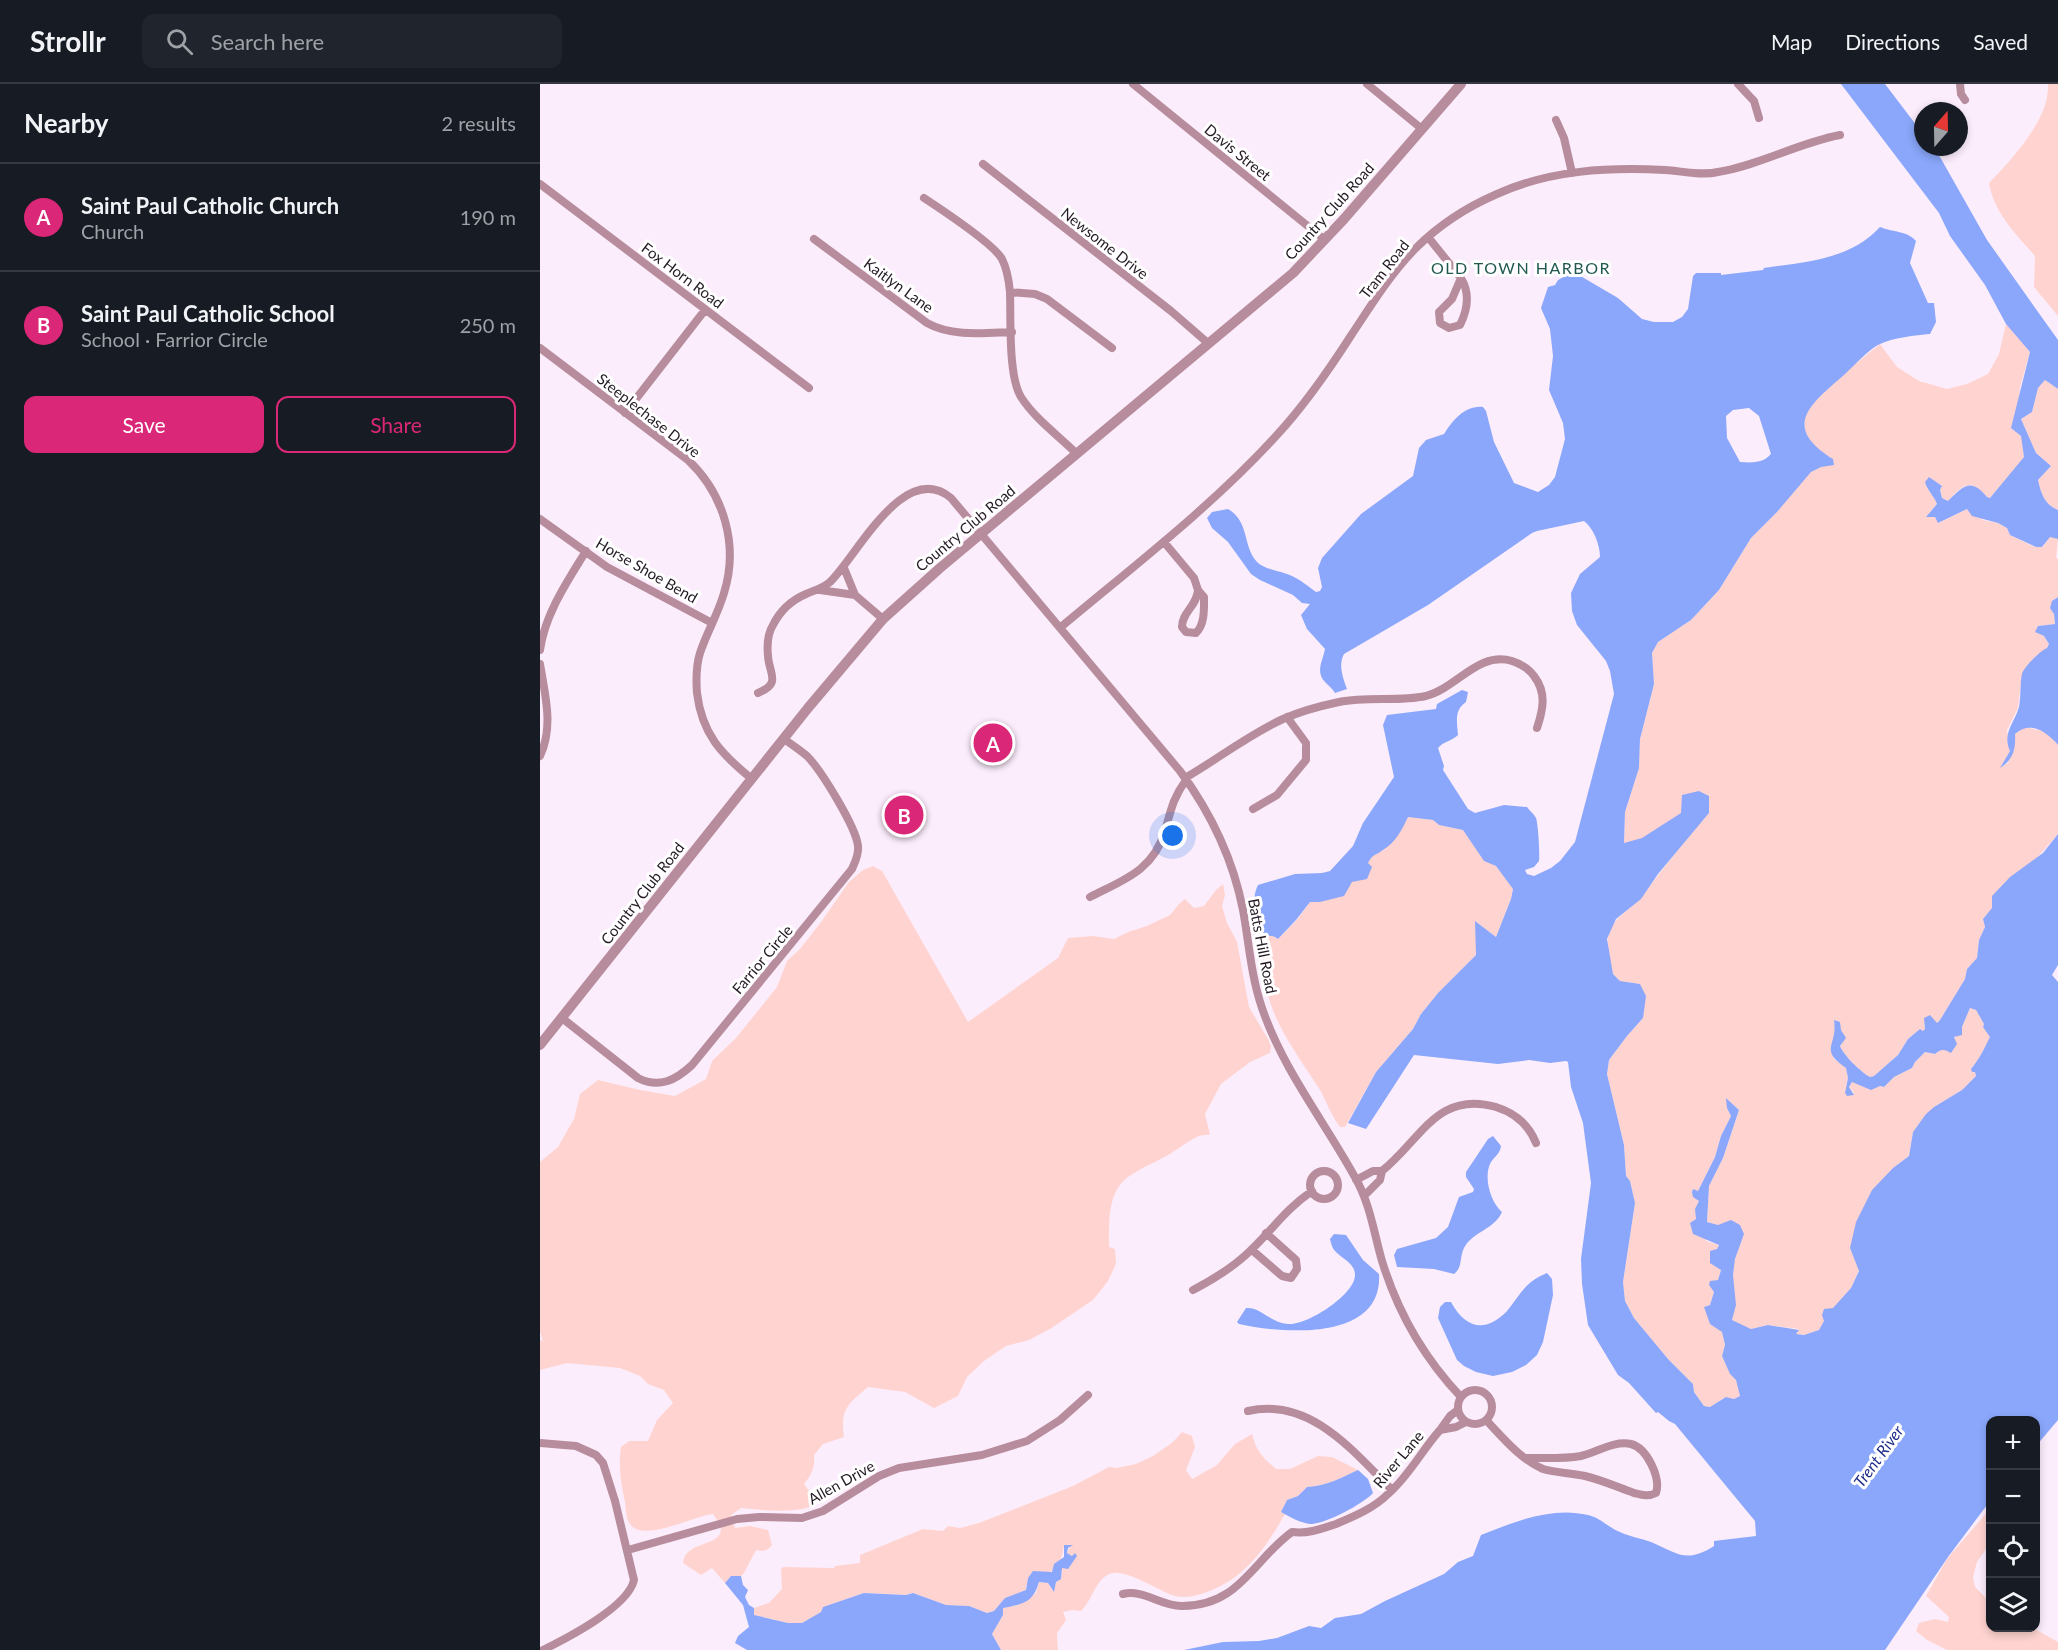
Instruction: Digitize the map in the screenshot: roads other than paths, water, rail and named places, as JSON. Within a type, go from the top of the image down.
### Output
[{"type":"street","name":"Davis Street","points":[[1133,84],[1325,240]]},
{"type":"street","points":[[1367,84],[1422,129]]},
{"type":"street","name":"Country Club Road","points":[[540,1045],[857,648],[883,620],[924,582],[1293,273],[1325,240],[1461,84]]},
{"type":"street","points":[[1738,84],[1754,101],[1759,118]]},
{"type":"street","points":[[1960,84],[1961,94],[1965,100]]},
{"type":"street","points":[[1556,120],[1564,138],[1572,173]]},
{"type":"street","name":"Tram Road","points":[[1061,627],[1208,504],[1277,435],[1318,384],[1394,274],[1428,237],[1455,217],[1498,193],[1530,181],[1598,170],[1632,169],[1716,173],[1840,135]]},
{"type":"street","name":"Newsome Drive","points":[[983,164],[1171,311],[1209,344]]},
{"type":"street","name":"Fox Horn Road","points":[[540,184],[809,388]]},
{"type":"street","points":[[924,198],[998,253],[1006,269],[1010,292],[1014,376],[1017,391],[1030,408],[1077,454]]},
{"type":"street","points":[[1428,237],[1449,261],[1461,278],[1468,289],[1465,315],[1460,325],[1449,328],[1440,323],[1439,312],[1452,299],[1461,278]]},
{"type":"street","name":"Kaitlyn Lane","points":[[814,240],[927,323],[939,329],[965,333],[1012,332]]},
{"type":"street","points":[[1010,292],[1029,292],[1047,299],[1112,348]]},
{"type":"street","points":[[625,413],[705,310]]},
{"type":"street","name":"Steeplechase Drive","points":[[540,348],[697,469],[706,480],[720,506],[729,532],[730,570],[724,593],[699,656],[696,683],[699,709],[714,743],[726,757],[752,779]]},
{"type":"street","name":"Batts Hill Road","points":[[820,590],[844,568],[858,545],[890,509],[907,495],[919,489],[944,493],[1061,627],[1185,779],[1216,828],[1232,868],[1242,908],[1255,988],[1268,1026],[1286,1062],[1351,1170],[1364,1196],[1385,1270],[1407,1324],[1428,1358],[1461,1396]]},
{"type":"street","name":"Horse Shoe Bend","points":[[540,519],[607,567],[712,623]]},
{"type":"street","points":[[1164,542],[1194,578],[1198,590],[1204,597],[1202,624],[1196,633],[1186,633],[1182,627],[1182,620],[1195,604],[1198,590]]},
{"type":"street","points":[[540,650],[554,606],[586,551]]},
{"type":"street","points":[[844,568],[855,595],[883,620]]},
{"type":"street","points":[[758,693],[770,686],[773,680],[774,675],[769,665],[770,632],[787,606],[796,599],[820,590],[855,595]]},
{"type":"street","points":[[1090,897],[1119,884],[1146,864],[1158,849],[1173,799],[1185,779],[1287,717],[1352,700],[1403,699],[1428,695],[1450,686],[1479,664],[1500,659],[1523,666],[1537,681],[1542,695],[1543,709],[1537,728]]},
{"type":"street","points":[[540,664],[548,717],[546,741],[540,756]]},
{"type":"street","points":[[1253,809],[1277,795],[1306,760],[1308,748],[1306,743],[1287,717]]},
{"type":"street","name":"Farrior Circle","points":[[562,1018],[638,1078],[653,1083],[667,1082],[683,1074],[852,869],[858,847],[851,827],[818,770],[806,755],[784,739]]},
{"type":"street","points":[[1356,1180],[1373,1171],[1382,1171],[1399,1158],[1435,1117],[1454,1106],[1482,1105],[1500,1108],[1525,1125],[1536,1143]]},
{"type":"street","points":[[1336,1178],[1351,1170]]},
{"type":"street","points":[[1364,1196],[1380,1180],[1382,1171]]},
{"type":"street","points":[[1324,1172],[1336,1178],[1338,1187],[1331,1197],[1322,1199],[1312,1191],[1311,1182],[1316,1175],[1324,1172]]},
{"type":"street","points":[[1193,1290],[1220,1275],[1252,1250],[1284,1212],[1312,1191]]},
{"type":"street","points":[[1252,1250],[1282,1276],[1291,1278],[1297,1269],[1296,1260],[1266,1233]]},
{"type":"street","points":[[1470,1390],[1487,1394],[1492,1410],[1486,1420],[1476,1424],[1466,1422],[1458,1410],[1461,1396],[1470,1390]]},
{"type":"street","name":"Allen Drive","points":[[628,1550],[735,1520],[759,1517],[802,1518],[823,1511],[879,1476],[899,1468],[962,1459],[1019,1444],[1048,1429],[1088,1395]]},
{"type":"street","points":[[1248,1411],[1281,1409],[1315,1421],[1348,1446],[1392,1490]]},
{"type":"street","name":"River Lane","points":[[1123,1594],[1143,1595],[1161,1603],[1181,1606],[1219,1598],[1241,1584],[1273,1546],[1292,1532],[1307,1534],[1376,1504],[1392,1490],[1449,1416],[1458,1410]]},
{"type":"street","points":[[1486,1420],[1513,1448],[1526,1458],[1544,1469],[1611,1482],[1643,1496],[1656,1493],[1658,1487],[1652,1467],[1640,1450],[1632,1444],[1615,1445],[1581,1456],[1526,1458]]},
{"type":"street","name":"River Lane","points":[[1440,1430],[1466,1422]]},
{"type":"street","points":[[540,1443],[576,1446],[596,1455],[603,1463],[628,1550],[634,1580],[633,1587],[627,1595],[588,1625],[543,1650]]},
{"type":"street","points":[[1560,1458],[1560,1472]]},
{"type":"water","points":[[1841,84],[1885,84],[1914,122],[1914,156],[1939,156],[1987,240],[2058,340],[2058,389],[2045,380],[2038,388],[2032,412],[2021,419],[2036,453],[2051,466],[2038,480],[2044,498],[2058,510],[2058,539],[2050,537],[2042,547],[2036,547],[2010,535],[2007,528],[1998,523],[1972,516],[1967,509],[1938,523],[1935,517],[1926,517],[1937,504],[1925,482],[1929,477],[1942,486],[1940,490],[1942,498],[1948,501],[1967,486],[1976,487],[1990,498],[2024,457],[2021,436],[2011,428],[2030,352],[2006,324],[1985,285],[1950,236],[1939,213]]},
{"type":"water","name":"Trent River","points":[[1880,227],[1904,233],[1916,241],[1910,263],[1928,303],[1934,303],[1936,322],[1930,334],[1897,338],[1876,346],[1812,405],[1806,415],[1805,426],[1808,436],[1817,447],[1833,459],[1834,465],[1821,467],[1811,472],[1751,538],[1719,590],[1691,620],[1658,642],[1652,653],[1654,684],[1640,739],[1639,768],[1625,812],[1624,843],[1642,838],[1681,813],[1682,795],[1699,791],[1709,796],[1709,813],[1658,874],[1641,899],[1616,919],[1607,939],[1613,974],[1620,981],[1640,984],[1646,996],[1643,1018],[1609,1060],[1607,1074],[1624,1145],[1626,1176],[1630,1181],[1635,1203],[1623,1282],[1625,1301],[1634,1318],[1668,1359],[1693,1384],[1694,1392],[1704,1406],[1710,1407],[1726,1397],[1734,1399],[1740,1396],[1736,1380],[1730,1374],[1722,1356],[1725,1345],[1722,1332],[1710,1324],[1704,1307],[1710,1305],[1714,1292],[1709,1285],[1710,1281],[1718,1280],[1721,1270],[1710,1263],[1710,1251],[1717,1249],[1719,1245],[1693,1234],[1690,1223],[1696,1219],[1695,1209],[1699,1201],[1693,1197],[1693,1189],[1698,1191],[1715,1157],[1721,1136],[1731,1116],[1726,1098],[1739,1110],[1723,1158],[1709,1186],[1707,1222],[1718,1225],[1731,1220],[1740,1225],[1744,1234],[1735,1259],[1733,1275],[1736,1305],[1732,1320],[1751,1329],[1768,1325],[1799,1330],[1796,1334],[1804,1335],[1819,1330],[1824,1321],[1822,1315],[1824,1309],[1833,1308],[1851,1288],[1859,1271],[1850,1248],[1856,1222],[1872,1190],[1893,1168],[1909,1156],[1913,1132],[1926,1114],[1962,1090],[1976,1076],[1971,1069],[1990,1037],[1976,1010],[1970,1008],[1962,1027],[1962,1035],[1954,1037],[1957,1044],[1951,1053],[1943,1050],[1935,1054],[1925,1052],[1912,1068],[1894,1077],[1884,1087],[1880,1086],[1871,1090],[1852,1082],[1849,1087],[1854,1095],[1847,1096],[1845,1093],[1848,1078],[1846,1068],[1833,1056],[1831,1051],[1835,1029],[1834,1020],[1840,1022],[1841,1030],[1846,1038],[1840,1046],[1845,1054],[1866,1075],[1874,1076],[1898,1055],[1908,1039],[1920,1029],[1923,1031],[1925,1029],[1924,1018],[1930,1015],[1937,1023],[1940,1020],[1965,979],[1967,969],[1977,958],[1979,940],[1985,927],[1983,919],[1992,908],[1992,896],[2010,877],[2043,853],[2058,834],[2058,965],[2052,975],[2058,982],[2058,1420],[2040,1441],[2040,1416],[1986,1416],[1986,1506],[1948,1557],[1885,1650],[1184,1650],[1223,1642],[1277,1638],[1309,1626],[1321,1628],[1335,1618],[1361,1614],[1444,1574],[1458,1562],[1473,1556],[1481,1535],[1547,1514],[1561,1512],[1592,1516],[1624,1534],[1689,1556],[1714,1546],[1714,1541],[1756,1536],[1755,1521],[1675,1424],[1658,1412],[1656,1413],[1629,1383],[1618,1375],[1588,1325],[1581,1259],[1591,1183],[1583,1123],[1571,1087],[1568,1062],[1550,1063],[1529,1060],[1498,1064],[1414,1055],[1366,1129],[1348,1123],[1376,1072],[1413,1029],[1421,1014],[1438,993],[1476,955],[1475,921],[1496,937],[1513,889],[1496,866],[1484,861],[1463,830],[1439,825],[1433,820],[1408,817],[1395,840],[1373,856],[1368,863],[1372,867],[1367,879],[1352,882],[1344,896],[1310,902],[1278,939],[1260,931],[1255,919],[1254,904],[1258,885],[1295,874],[1330,871],[1353,846],[1363,823],[1394,777],[1383,725],[1387,715],[1436,709],[1437,704],[1462,690],[1468,692],[1466,702],[1458,713],[1458,735],[1438,748],[1444,766],[1443,770],[1468,809],[1475,813],[1504,805],[1527,807],[1534,815],[1539,861],[1534,867],[1525,870],[1527,874],[1534,876],[1560,861],[1575,842],[1614,694],[1606,661],[1577,625],[1572,611],[1571,593],[1580,574],[1600,557],[1598,542],[1584,521],[1532,533],[1428,605],[1344,654],[1341,667],[1347,689],[1335,693],[1320,674],[1325,649],[1307,629],[1301,615],[1310,604],[1302,603],[1293,595],[1251,574],[1228,542],[1212,528],[1207,518],[1212,512],[1228,509],[1240,520],[1249,548],[1257,562],[1264,567],[1288,574],[1316,592],[1320,591],[1322,587],[1318,568],[1322,558],[1361,514],[1413,476],[1419,448],[1426,440],[1444,434],[1456,419],[1471,408],[1483,407],[1486,411],[1494,442],[1514,483],[1538,492],[1549,485],[1555,477],[1565,439],[1563,423],[1549,390],[1553,356],[1550,329],[1541,308],[1548,287],[1555,285],[1558,280],[1571,273],[1577,274],[1618,298],[1642,319],[1654,322],[1673,322],[1682,317],[1688,309],[1693,276],[1696,273],[1721,273],[1721,275],[1763,270],[1812,261],[1856,246]],"holes":[[[1749,408],[1759,416],[1771,454],[1757,462],[1740,462],[1727,438],[1726,416],[1733,410]]]},
{"type":"water","points":[[2058,597],[2058,745],[2044,732],[2026,728],[2015,734],[2015,745],[2011,758],[2000,768],[2010,751],[2007,739],[2019,707],[2023,671],[2049,644],[2044,636],[2035,632],[2038,626],[2055,624],[2054,614],[2050,608],[2052,601]]},
{"type":"water","points":[[1493,1136],[1501,1146],[1500,1151],[1491,1162],[1488,1181],[1494,1202],[1502,1212],[1499,1218],[1472,1238],[1464,1248],[1459,1268],[1454,1274],[1434,1269],[1397,1267],[1394,1255],[1397,1249],[1436,1238],[1448,1227],[1459,1197],[1473,1192],[1474,1189],[1466,1177],[1466,1172],[1488,1139]]},
{"type":"water","points":[[1334,1234],[1346,1235],[1363,1260],[1379,1274],[1376,1296],[1365,1311],[1348,1322],[1327,1328],[1304,1330],[1280,1330],[1237,1322],[1246,1308],[1252,1308],[1275,1321],[1296,1323],[1317,1315],[1339,1300],[1353,1283],[1355,1275],[1351,1264],[1333,1248],[1330,1239]]},
{"type":"water","points":[[1547,1273],[1552,1279],[1553,1295],[1543,1342],[1537,1355],[1526,1365],[1512,1372],[1493,1376],[1476,1372],[1457,1360],[1438,1318],[1440,1307],[1445,1302],[1451,1302],[1469,1322],[1476,1325],[1491,1323],[1507,1311],[1527,1285]]},
{"type":"water","points":[[1358,1470],[1368,1479],[1373,1493],[1344,1512],[1319,1523],[1308,1524],[1281,1512],[1287,1500],[1298,1496],[1307,1487],[1339,1479]]},
{"type":"water","points":[[1064,1545],[1073,1545],[1068,1548],[1067,1553],[1072,1556],[1075,1553],[1077,1556],[1068,1569],[1062,1568],[1061,1579],[1056,1582],[1054,1592],[1048,1583],[1039,1582],[1034,1594],[1026,1601],[1003,1608],[1003,1615],[992,1634],[1001,1650],[747,1650],[735,1643],[738,1636],[749,1627],[743,1605],[725,1583],[731,1576],[741,1576],[743,1585],[748,1590],[745,1597],[749,1605],[754,1608],[754,1615],[788,1623],[802,1623],[821,1612],[823,1607],[864,1593],[906,1595],[913,1593],[946,1605],[969,1606],[987,1613],[994,1611],[1005,1598],[1026,1590],[1028,1578],[1033,1571],[1052,1572],[1054,1564],[1064,1557]]},
{"type":"place","name":"Saint Paul Catholic Church","points":[[993,743]]},
{"type":"place","name":"Saint Paul Catholic School","points":[[904,815]]},
{"type":"district","name":"OLD TOWN HARBOR","points":[[1521,267]]}]
